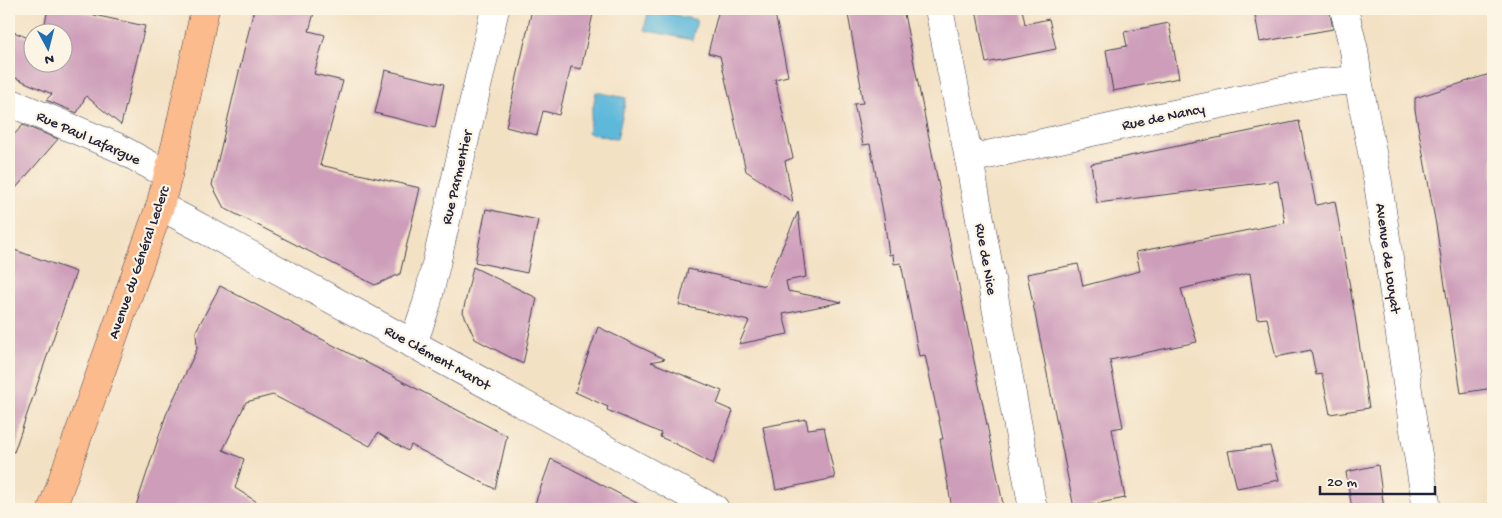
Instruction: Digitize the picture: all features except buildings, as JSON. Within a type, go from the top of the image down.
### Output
[{"type":"main road","name":"Avenue du Général Leclerc","points":[[52,509],[160,206],[178,136],[206,9]]},
{"type":"street","name":"Rue Parmentier","points":[[413,344],[427,303],[495,9]]},
{"type":"street","name":"Rue de Nice","points":[[939,9],[969,159],[1033,509]]},
{"type":"street","name":"Avenue de Louyat","points":[[1344,9],[1354,50],[1378,183],[1410,408],[1427,509]]},
{"type":"street","name":"Rue de Nancy","points":[[969,159],[1310,85],[1358,80]]},
{"type":"street","name":"Rue Paul Lafargue","points":[[9,102],[117,147],[168,175]]},
{"type":"street","name":"Rue Clément Marot","points":[[160,206],[715,509]]},
{"type":"water","points":[[649,9],[697,20],[692,40],[644,30]]},
{"type":"water","points":[[596,92],[626,98],[617,139],[588,133]]}]
